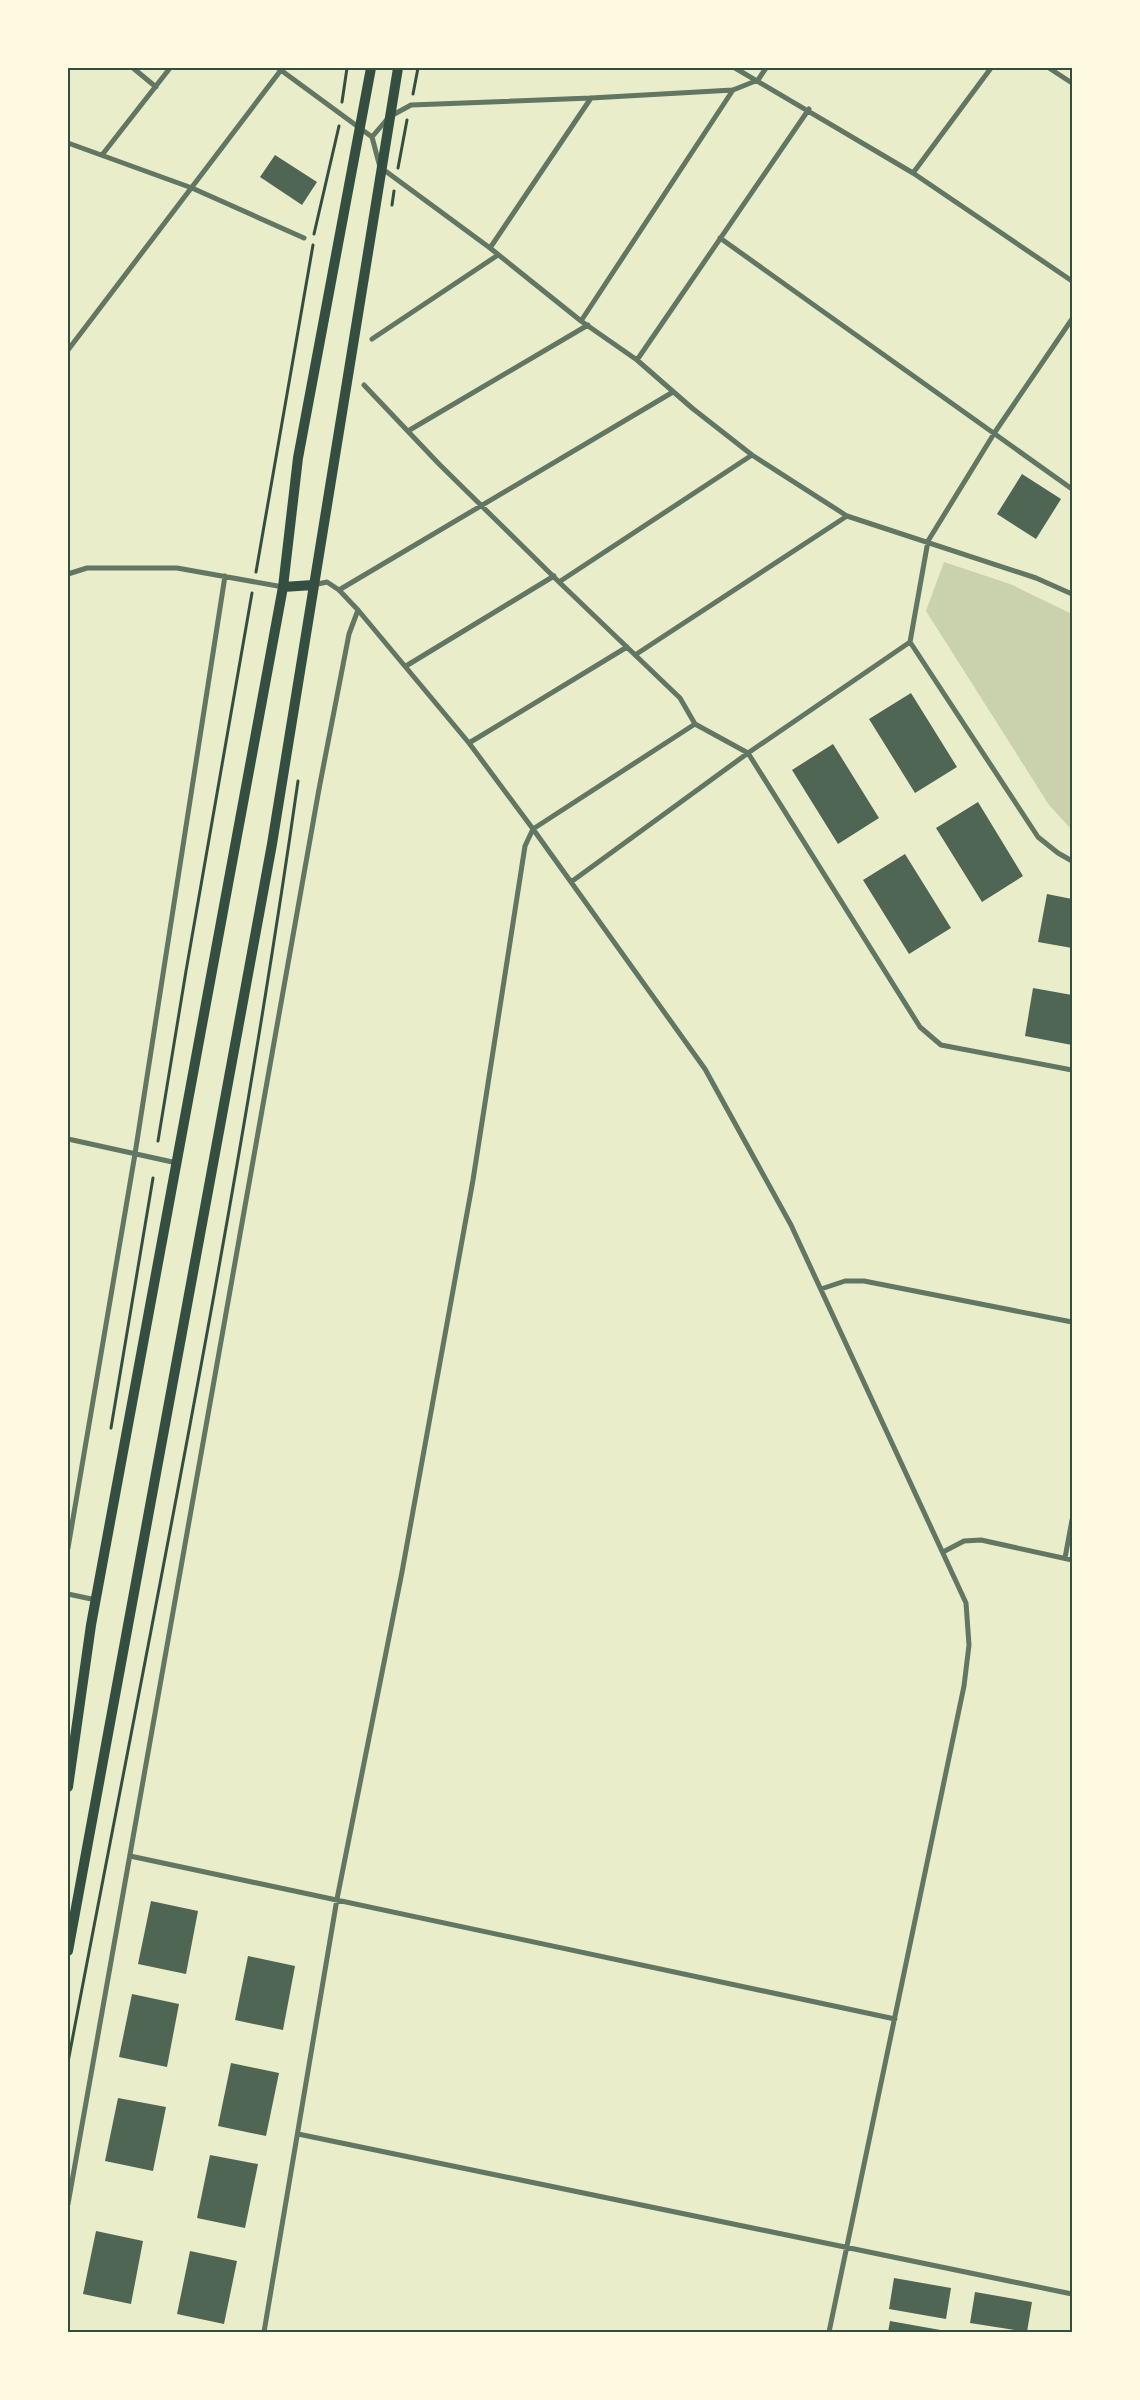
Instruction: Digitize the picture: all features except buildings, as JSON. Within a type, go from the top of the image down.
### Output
[{"type":"main road","points":[[68,1787],[96,1600],[283,587],[298,458],[371,68]]},
{"type":"main road","points":[[68,1951],[272,844],[380,166],[398,68]]},
{"type":"main road","points":[[283,587],[313,585]]},
{"type":"street","points":[[133,68],[156,87]]},
{"type":"street","points":[[102,155],[170,68]]},
{"type":"street","points":[[734,68],[808,109],[913,173],[1072,280]]},
{"type":"street","points":[[372,137],[389,117],[411,105],[733,90],[758,80],[766,68]]},
{"type":"street","points":[[913,173],[991,68]]},
{"type":"street","points":[[1049,68],[1072,83]]},
{"type":"street","points":[[68,350],[280,69],[372,137],[380,166],[490,248],[581,321],[637,360],[673,392],[752,455],[847,516],[1036,578],[1072,594]]},
{"type":"street","points":[[581,321],[733,90]]},
{"type":"street","points":[[490,248],[591,98]]},
{"type":"street","points":[[637,360],[808,109]]},
{"type":"street","points":[[68,142],[192,188],[304,238]]},
{"type":"street","points":[[720,238],[995,432],[1072,489]]},
{"type":"street","points":[[372,339],[498,255]]},
{"type":"street","points":[[1072,319],[995,432],[928,541],[910,642],[1038,838],[1072,861]]},
{"type":"street","points":[[408,431],[588,325]]},
{"type":"street","points":[[364,385],[482,506],[680,698],[695,724],[748,753],[920,1027],[941,1044],[1072,1070]]},
{"type":"street","points":[[339,590],[673,392]]},
{"type":"street","points":[[560,582],[752,455]]},
{"type":"street","points":[[635,655],[847,516]]},
{"type":"street","points":[[68,574],[86,568],[177,568],[283,587]]},
{"type":"street","points":[[68,1548],[135,1154],[225,576]]},
{"type":"street","points":[[406,666],[554,576]]},
{"type":"street","points":[[313,585],[326,582],[339,590],[406,666],[469,742],[705,1069],[791,1225],[966,1603],[969,1631],[968,1665],[829,2332]]},
{"type":"street","points":[[68,2204],[319,790],[349,634],[358,610]]},
{"type":"street","points":[[570,882],[748,753],[910,642]]},
{"type":"street","points":[[469,742],[627,647]]},
{"type":"street","points":[[264,2332],[337,1899],[404,1562],[473,1180],[525,846],[533,829],[695,724]]},
{"type":"street","points":[[68,1139],[177,1163]]},
{"type":"street","points":[[821,1289],[845,1281],[864,1281],[1072,1322]]},
{"type":"street","points":[[1065,1558],[1072,1520]]},
{"type":"street","points":[[943,1552],[964,1541],[980,1540],[1072,1560]]},
{"type":"street","points":[[68,1594],[96,1600]]},
{"type":"street","points":[[130,1856],[895,2019]]},
{"type":"street","points":[[298,2134],[1072,2294]]},
{"type":"path","points":[[344,87],[347,68]]},
{"type":"path","points":[[258,563],[319,205],[337,133]]},
{"type":"path","points":[[158,1142],[251,598]]},
{"type":"path","points":[[111,1429],[153,1178]]},
{"type":"green space","points":[[944,562],[1010,584],[1072,614],[1072,830],[1049,805],[926,611]]}]
